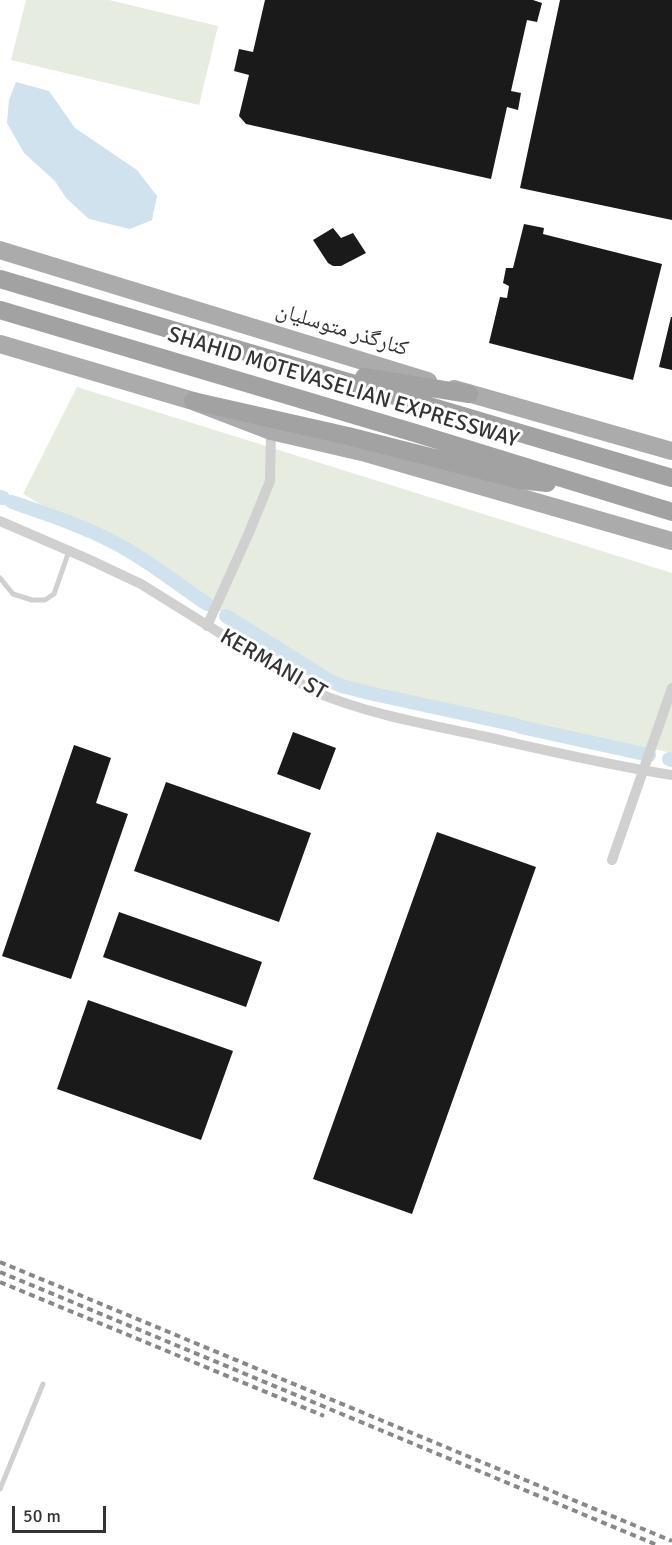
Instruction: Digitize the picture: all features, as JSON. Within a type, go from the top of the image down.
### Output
[{"type":"highway","name":"SHAHID MOTEVASELIAN EXPRESSWAY","points":[[0,279],[672,478]]},
{"type":"highway","name":"SHAHID MOTEVASELIAN EXPRESSWAY","points":[[0,310],[672,512]]},
{"type":"highway","points":[[288,364],[469,394]]},
{"type":"highway","points":[[193,401],[348,436],[520,480],[597,490]]},
{"type":"main road","name":"کنارگذر متوسلیان","points":[[0,250],[469,394],[672,451]]},
{"type":"main road","points":[[0,344],[193,401],[271,431],[366,453],[672,540]]},
{"type":"street","points":[[207,626],[270,481],[271,431]]},
{"type":"street","name":"KERMANI ST","points":[[0,521],[141,584],[313,691],[336,701],[359,709],[643,771],[672,775]]},
{"type":"street","points":[[612,860],[672,688]]},
{"type":"lane","points":[[0,578],[13,594],[32,600],[45,600],[54,594],[69,551]]},
{"type":"lane","points":[[0,1489],[43,1384]]},
{"type":"shaded area","points":[[26,0],[109,0],[218,26],[199,105],[11,60]]},
{"type":"shaded area","points":[[77,387],[672,573],[672,753],[341,683],[23,494]]},
{"type":"water","points":[[16,82],[49,91],[75,128],[137,170],[157,196],[152,220],[130,229],[89,219],[66,198],[55,181],[24,153],[7,123],[9,100]]},
{"type":"building","points":[[265,0],[533,0],[542,3],[537,22],[527,20],[511,91],[521,93],[518,110],[507,107],[491,179],[246,124],[239,116],[249,75],[234,71],[239,49],[253,52]]},
{"type":"building","points":[[560,0],[672,0],[672,220],[520,188]]},
{"type":"building","points":[[524,224],[544,228],[543,234],[662,264],[633,380],[489,343],[500,297],[507,298],[509,286],[503,283],[506,268],[513,268]]},
{"type":"building","points":[[333,228],[341,238],[353,233],[366,253],[341,266],[328,263],[313,240]]},
{"type":"building","points":[[672,317],[672,370],[659,367]]},
{"type":"building","points":[[293,732],[336,748],[320,790],[277,774]]},
{"type":"building","points":[[74,745],[111,758],[96,803],[128,814],[71,979],[2,956]]},
{"type":"building","points":[[166,782],[311,833],[279,922],[134,871]]},
{"type":"building","points":[[437,832],[536,867],[412,1214],[313,1179]]},
{"type":"building","points":[[119,912],[262,962],[246,1007],[103,957]]},
{"type":"building","points":[[88,1000],[233,1051],[201,1140],[57,1089]]},
{"type":"waterway","points":[[12,502],[78,526],[115,543],[151,564],[207,604]]},
{"type":"waterway","points":[[226,616],[330,681],[342,686],[516,725]]},
{"type":"waterway","points":[[521,727],[649,755]]},
{"type":"railway","points":[[0,1262],[672,1541]]},
{"type":"railway","points":[[0,1272],[657,1545]]},
{"type":"railway","points":[[0,1282],[324,1416]]}]
